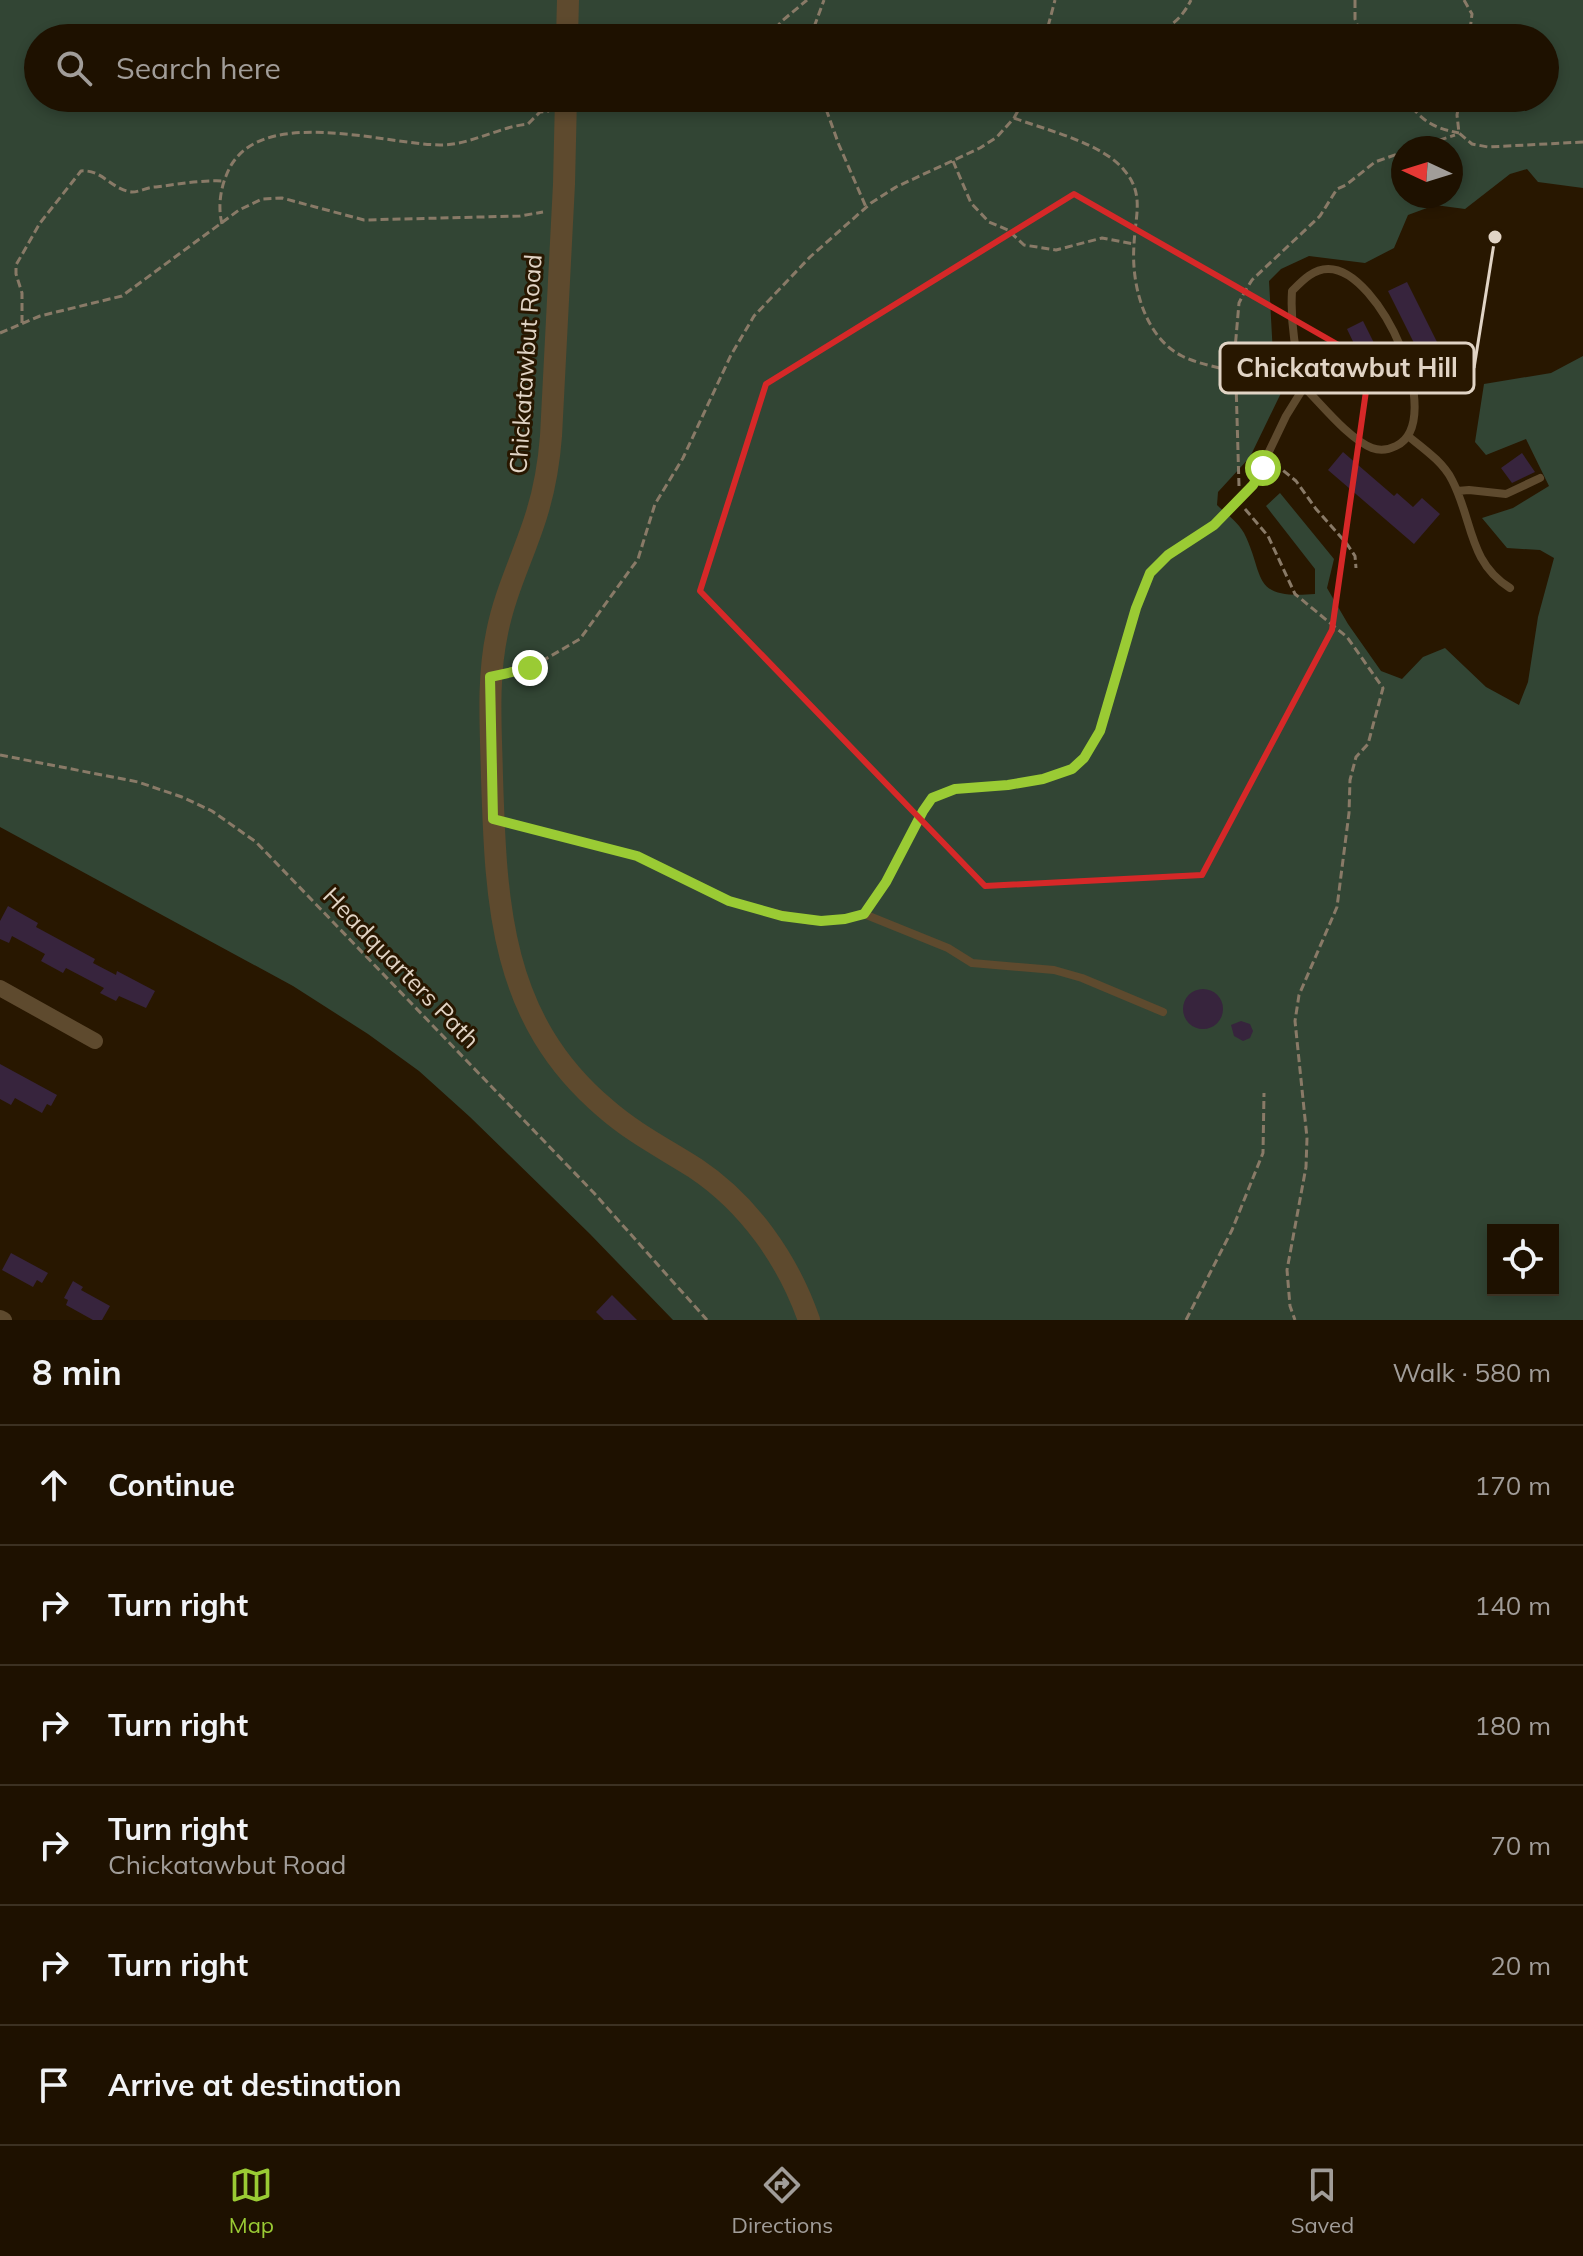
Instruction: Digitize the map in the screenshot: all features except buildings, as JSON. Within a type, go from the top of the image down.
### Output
[{"type":"main road","points":[[567,24],[568,0]]},
{"type":"main road","name":"Chickatawbut Road","points":[[566,112],[547,475],[533,527],[502,612],[490,677],[496,887],[505,940],[525,999],[547,1041],[573,1076],[623,1123],[697,1169],[739,1205],[781,1259],[798,1289],[809,1320]]},
{"type":"street","points":[[0,988],[95,1041]]},
{"type":"lane","points":[[1326,269],[1345,272],[1360,283],[1397,336],[1410,374],[1413,395],[1414,419],[1408,436],[1390,449],[1379,450],[1369,446],[1304,387],[1291,311],[1292,291],[1312,273],[1326,269]]},
{"type":"lane","points":[[864,914],[886,882],[932,798],[955,789],[1043,779],[1072,769],[1084,758],[1100,731],[1136,608],[1150,573],[1168,555],[1214,525],[1253,485],[1286,416],[1304,387]]},
{"type":"lane","points":[[1408,436],[1438,461],[1451,478],[1480,559],[1495,578],[1510,588]]},
{"type":"lane","points":[[1457,491],[1506,494],[1540,478]]},
{"type":"lane","points":[[493,819],[637,856],[729,901],[782,916],[821,921],[864,914],[948,948],[972,963],[1054,970],[1163,1012]]},
{"type":"path","points":[[779,24],[807,0]]},
{"type":"path","points":[[815,24],[824,0]]},
{"type":"path","points":[[1049,24],[1055,0]]},
{"type":"path","points":[[1174,24],[1191,0]]},
{"type":"path","points":[[1355,0],[1357,24]]},
{"type":"path","points":[[1464,0],[1472,14],[1471,24]]},
{"type":"path","points":[[828,112],[866,207]]},
{"type":"path","points":[[490,677],[530,668],[580,639],[638,559],[655,504],[683,458],[731,355],[754,316],[810,257],[866,207],[896,187],[997,137],[1017,112]]},
{"type":"path","points":[[1416,112],[1436,128],[1459,133],[1472,144],[1488,147],[1583,142]]},
{"type":"path","points":[[1458,112],[1459,133]]},
{"type":"path","points":[[1014,118],[1080,142],[1106,155],[1122,168],[1134,185],[1139,204],[1134,244],[1134,283],[1147,315],[1160,338],[1181,356],[1235,372]]},
{"type":"path","points":[[222,224],[219,209],[224,181],[236,155],[269,138],[318,131],[358,134],[401,143],[444,145],[528,124]]},
{"type":"path","points":[[1450,136],[1459,133]]},
{"type":"path","points":[[1295,1320],[1290,1306],[1287,1270],[1306,1167],[1307,1138],[1295,1021],[1299,995],[1337,907],[1350,780],[1356,757],[1368,744],[1372,734],[1383,688],[1347,637],[1295,594],[1268,536],[1246,512],[1240,498],[1235,417],[1239,303],[1252,280],[1320,216],[1337,189],[1375,162],[1391,156]]},
{"type":"path","points":[[953,161],[971,203],[989,222],[1008,230],[1024,245],[1056,250],[1102,238],[1134,244]]},
{"type":"path","points":[[22,324],[22,293],[16,265],[40,223],[81,171],[90,170],[122,190],[135,192],[197,180],[224,181]]},
{"type":"path","points":[[0,333],[40,316],[122,296],[239,210],[272,197],[364,220],[520,216],[563,208]]},
{"type":"path","points":[[1267,460],[1284,469],[1296,481],[1347,544],[1355,556],[1356,568]]},
{"type":"path","name":"Headquarters Path","points":[[0,755],[138,782],[212,811],[256,842],[594,1193],[707,1320]]},
{"type":"path","points":[[1186,1320],[1232,1230],[1263,1153],[1264,1093]]},
{"type":"highlighted area","points":[[1074,194],[1370,363],[1332,630],[1202,875],[985,886],[700,591],[766,384]]},
{"type":"green space","points":[[0,0],[1583,0],[1583,188],[1538,182],[1527,169],[1510,174],[1465,209],[1458,208],[1463,208],[1463,136],[1391,136],[1391,208],[1427,208],[1408,215],[1394,248],[1365,263],[1309,256],[1281,269],[1269,281],[1273,355],[1281,393],[1250,457],[1218,492],[1217,505],[1244,533],[1263,582],[1269,588],[1294,595],[1315,594],[1315,569],[1266,506],[1280,493],[1334,559],[1327,588],[1381,671],[1402,679],[1423,657],[1445,648],[1486,687],[1519,705],[1528,682],[1538,617],[1554,558],[1540,550],[1507,548],[1482,518],[1513,508],[1549,486],[1526,439],[1486,455],[1475,442],[1484,384],[1551,373],[1583,356],[1583,1320],[673,1320],[470,1117],[419,1071],[293,986],[0,827]]},
{"type":"place","name":"Chickatawbut Hill","points":[[1495,237]]},
{"type":"route","points":[[530,668],[490,677],[493,819],[637,856],[729,901],[782,916],[821,921],[855,917],[864,914],[886,882],[932,798],[955,789],[1043,779],[1072,769],[1089,753],[1100,731],[1136,608],[1150,573],[1168,555],[1214,525],[1228,512],[1253,485],[1263,468]]}]
